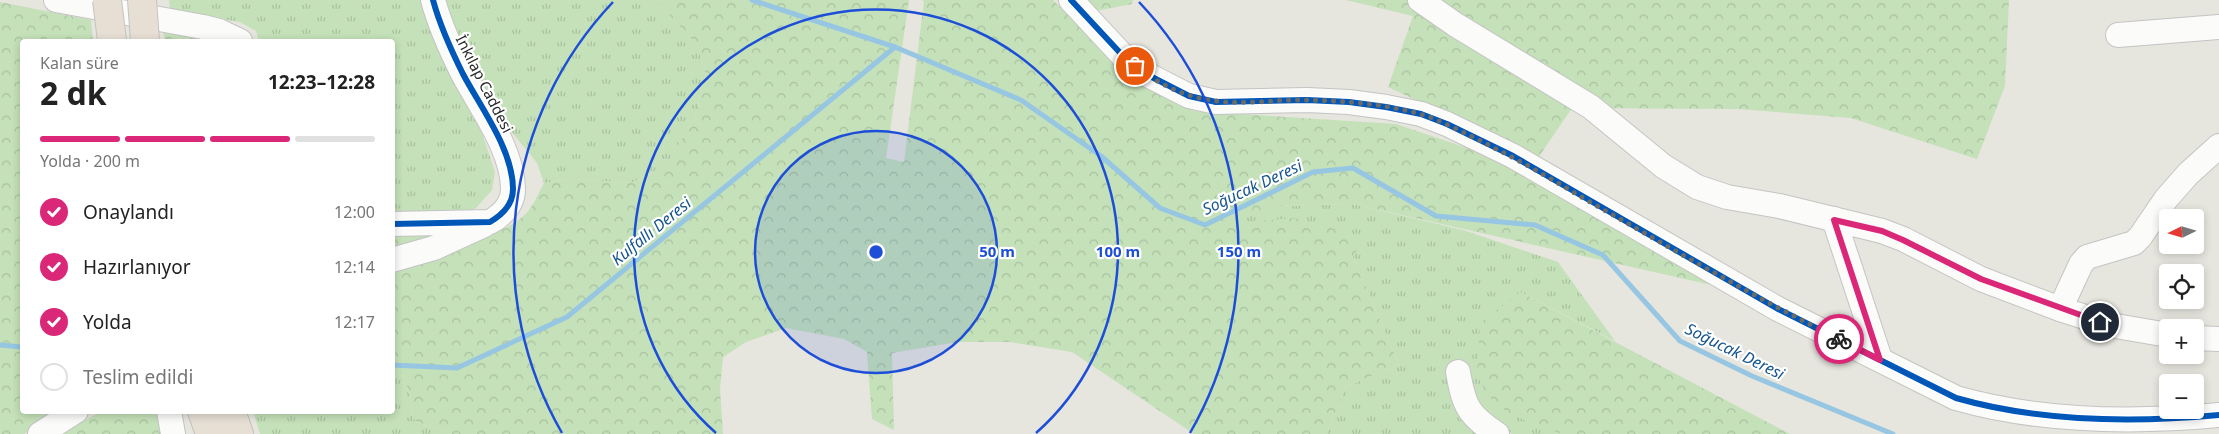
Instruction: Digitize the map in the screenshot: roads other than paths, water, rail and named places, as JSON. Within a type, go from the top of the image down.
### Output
[{"type":"highway","points":[[107,0],[112,39]]},
{"type":"highway","points":[[142,0],[145,39]]},
{"type":"highway","points":[[203,414],[210,434]]},
{"type":"highway","points":[[231,414],[239,434]]},
{"type":"street","points":[[56,0],[203,27],[220,31],[236,39]]},
{"type":"street","name":"İnkılap Caddesi","points":[[395,259],[434,248],[462,237],[490,222],[501,215],[511,198],[513,190],[502,146],[446,38],[433,0]]},
{"type":"street","points":[[1071,0],[1124,57],[1146,74],[1189,96],[1216,102],[1307,100],[1386,106],[1421,114],[1447,124],[1513,156],[1778,309],[1956,398],[1991,407],[2075,418],[2149,418],[2219,414]]},
{"type":"street","points":[[1420,0],[1456,25],[1590,107],[1663,166],[1697,186],[1727,197],[1860,225],[1903,240],[1981,279],[2060,309],[2110,325],[2159,333]]},
{"type":"street","points":[[2118,35],[2219,27]]},
{"type":"street","points":[[2060,309],[2081,264],[2087,257],[2134,243],[2166,199],[2188,174],[2219,146]]},
{"type":"street","points":[[1834,220],[1880,360]]},
{"type":"street","points":[[395,224],[490,222]]},
{"type":"street","points":[[2204,338],[2219,339]]},
{"type":"street","points":[[1458,372],[1462,393],[1469,412],[1497,434]]},
{"type":"street","points":[[40,434],[71,414]]},
{"type":"street","points":[[170,414],[173,434]]},
{"type":"waterway","name":"Soğucak Deresi","points":[[752,0],[895,47],[1021,100],[1101,156],[1160,208],[1205,225],[1313,172],[1353,168],[1436,216],[1535,225],[1603,255],[1680,341],[1752,376],[1893,434]]},
{"type":"waterway","name":"Kulfallı Deresi","points":[[395,365],[457,368],[567,317],[895,47]]},
{"type":"waterway","name":"Kulfallı Deresi","points":[[0,345],[20,347]]}]
